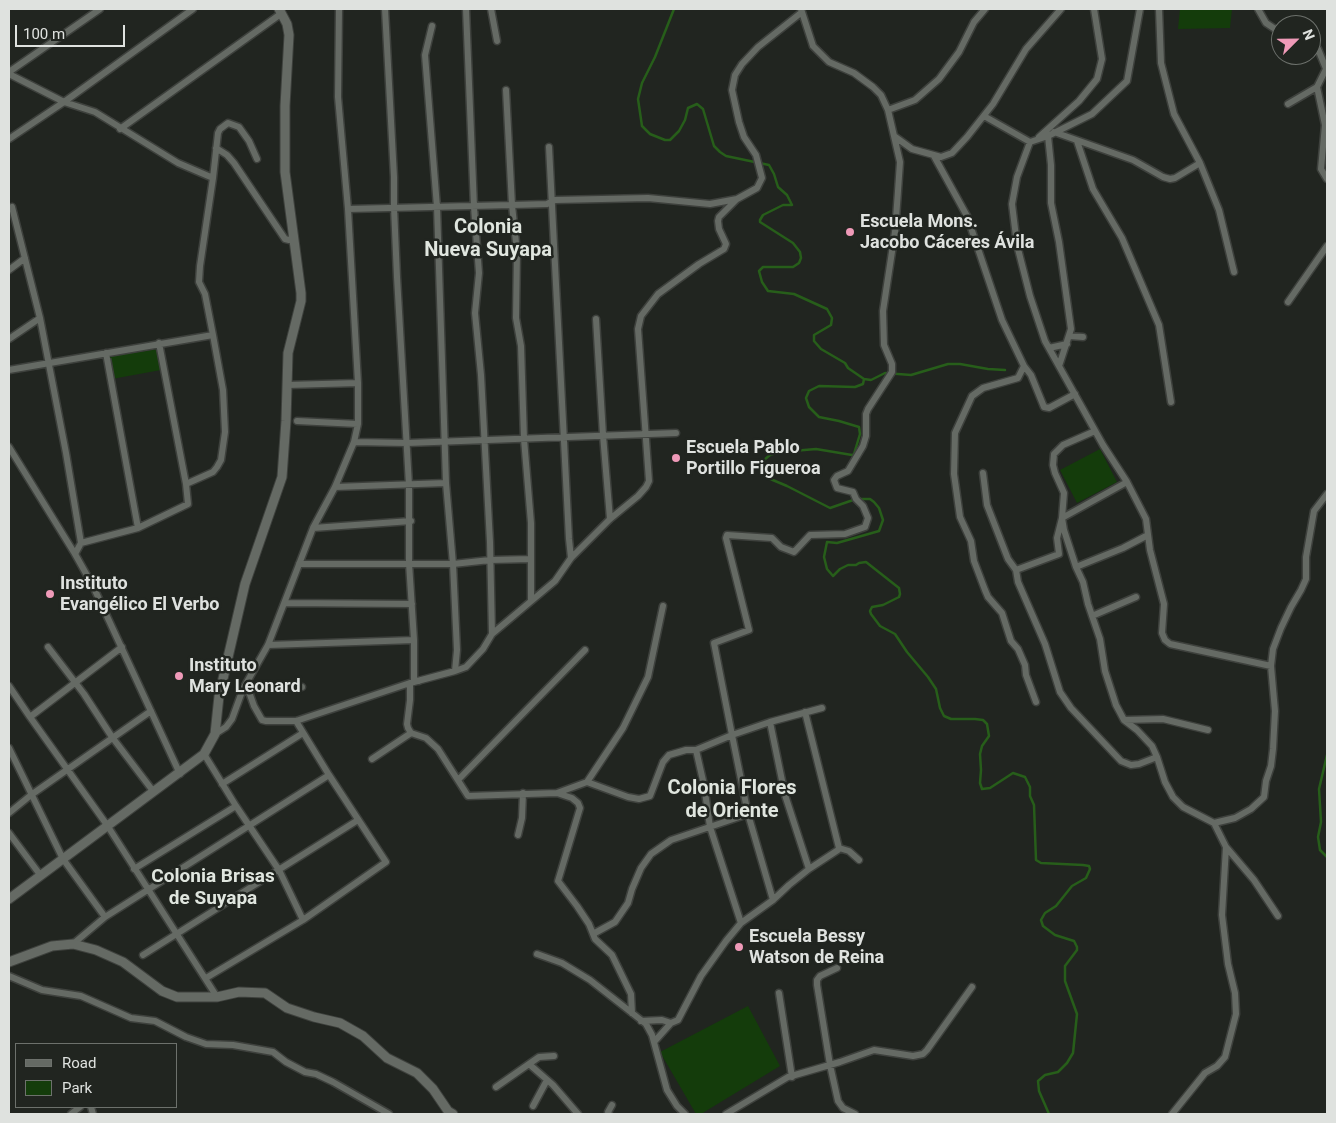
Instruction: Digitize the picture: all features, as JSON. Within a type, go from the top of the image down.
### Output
[{"type":"street","points":[[100,9],[9,73],[64,102],[95,112],[178,163],[213,178]]},
{"type":"street","points":[[9,139],[64,102],[192,9]]},
{"type":"street","points":[[215,734],[230,723],[268,645],[313,528],[335,487],[354,442],[358,424],[358,383],[348,209],[338,97],[340,9]]},
{"type":"street","points":[[384,9],[408,443],[414,680],[418,680]]},
{"type":"street","points":[[466,9],[474,206],[479,273],[475,312],[482,375],[492,634]]},
{"type":"street","points":[[490,9],[497,41]]},
{"type":"street","points":[[888,110],[915,100],[939,79],[959,52],[974,22],[985,9]]},
{"type":"street","points":[[894,136],[912,150],[946,157],[952,153],[984,116],[1026,49],[1061,9]]},
{"type":"street","points":[[1094,9],[1102,59],[1097,79],[1078,101],[1034,141],[1017,177],[1012,204],[1017,245],[1030,296],[1049,348],[1095,431],[1128,482],[1146,519],[1150,550],[1164,604],[1162,633],[1165,640],[1170,644],[1271,666]]},
{"type":"street","points":[[984,116],[1034,141],[1092,114],[1127,81],[1140,9]]},
{"type":"street","points":[[1159,9],[1161,63],[1174,114],[1200,163],[1219,210],[1234,272]]},
{"type":"street","points":[[1258,9],[1266,23],[1271,26]]},
{"type":"street","points":[[246,689],[262,720],[296,721],[418,680],[466,667],[483,648],[492,634],[555,581],[571,558],[646,487],[649,481],[644,433],[638,329],[641,316],[658,294],[698,264],[724,249],[725,241],[719,229],[719,217],[737,199],[760,185],[762,173],[758,159],[742,134],[732,90],[735,75],[742,64],[758,48],[801,10],[813,46],[829,62],[854,73],[881,95],[888,110],[900,162],[895,232],[883,311],[884,345],[892,364],[891,374],[866,414],[866,436],[863,446],[848,471],[837,476],[834,480],[837,488],[853,492],[856,499],[863,506],[868,518],[865,527],[845,534],[810,536],[794,552],[781,547],[772,538],[726,536],[750,630],[714,643],[748,814],[773,900]]},
{"type":"street","points":[[9,900],[153,791],[180,774],[204,754],[215,734],[219,696],[245,584],[282,477],[289,347],[301,301],[284,172],[289,35],[287,24],[281,11],[120,129]]},
{"type":"street","points":[[432,26],[425,55],[437,207],[446,483],[453,564],[457,650],[456,671]]},
{"type":"street","points":[[1288,104],[1317,87],[1326,70],[1321,57]]},
{"type":"street","points":[[1317,87],[1325,124],[1321,169],[1327,179]]},
{"type":"street","points":[[506,90],[512,206],[517,252],[516,318],[520,346],[524,439],[531,523],[531,602]]},
{"type":"street","points":[[186,484],[213,472],[219,463],[226,432],[224,405],[213,335],[205,294],[199,282],[220,129],[226,123],[239,127],[245,134],[257,159]]},
{"type":"street","points":[[1051,134],[1133,160],[1162,178],[1175,178],[1200,163]]},
{"type":"street","points":[[1051,134],[1051,203],[1059,242],[1071,329],[1059,366]]},
{"type":"street","points":[[1077,141],[1093,189],[1122,238],[1159,325],[1171,402]]},
{"type":"street","points":[[549,147],[571,558]]},
{"type":"street","points":[[216,148],[227,155],[234,163],[285,239],[294,238]]},
{"type":"street","points":[[934,156],[967,216],[1002,320],[1024,366],[1031,376],[1044,407],[1049,408],[1075,394]]},
{"type":"street","points":[[348,209],[512,206],[547,204],[555,200],[648,198],[710,204],[737,199]]},
{"type":"street","points":[[9,209],[12,207],[40,318],[81,543],[75,554]]},
{"type":"street","points":[[1288,302],[1327,246]]},
{"type":"street","points":[[9,270],[25,258]]},
{"type":"street","points":[[9,339],[40,318]]},
{"type":"street","points":[[596,319],[610,520]]},
{"type":"street","points":[[9,370],[213,335]]},
{"type":"street","points":[[1069,336],[1082,337]]},
{"type":"street","points":[[81,543],[138,528],[187,505],[189,502],[159,343]]},
{"type":"street","points":[[1049,348],[1067,344]]},
{"type":"street","points":[[106,353],[138,528]]},
{"type":"street","points":[[1024,366],[1018,378],[983,388],[972,396],[956,433],[954,474],[960,518],[971,541],[974,561],[985,590],[1002,613],[1011,641],[1018,649],[1036,702]]},
{"type":"street","points":[[287,384],[358,383]]},
{"type":"street","points":[[297,421],[358,424]]},
{"type":"street","points":[[1095,431],[1062,445],[1054,454],[1053,465],[1054,473],[1064,493],[1062,518],[1064,530],[1100,639],[1105,671],[1116,705],[1124,720],[1137,730],[1152,746],[1165,782],[1173,797],[1183,807],[1214,823],[1226,847],[1254,880],[1278,916]]},
{"type":"street","points":[[354,442],[445,442],[676,433]]},
{"type":"street","points":[[9,447],[75,554],[122,647],[180,774]]},
{"type":"street","points":[[983,473],[987,505],[1008,559],[1016,570],[1018,582],[1045,644],[1060,692],[1071,708],[1121,761],[1131,765],[1139,764],[1157,756]]},
{"type":"street","points":[[1016,570],[1059,554],[1057,538],[1062,518],[1128,482]]},
{"type":"street","points":[[335,487],[446,483]]},
{"type":"street","points":[[1214,823],[1235,818],[1251,809],[1264,797],[1266,781],[1271,766],[1275,711],[1271,666],[1273,649],[1290,607],[1302,590],[1306,579],[1306,557],[1314,511],[1327,494]]},
{"type":"street","points":[[313,528],[411,521]]},
{"type":"street","points":[[1076,567],[1148,536]]},
{"type":"street","points":[[299,564],[453,564],[490,560],[531,559]]},
{"type":"street","points":[[1092,616],[1136,597]]},
{"type":"street","points":[[285,604],[412,604]]},
{"type":"street","points":[[556,793],[587,782],[623,728],[648,677],[663,606]]},
{"type":"street","points":[[268,645],[414,640]]},
{"type":"street","points":[[48,647],[153,791]]},
{"type":"street","points":[[30,717],[122,647]]},
{"type":"street","points":[[458,780],[584,650]]},
{"type":"street","points":[[410,683],[407,724],[411,733],[426,738],[438,749],[468,796],[556,793],[572,798],[578,803],[580,808],[558,881],[577,906],[595,939],[612,955],[631,994],[632,1014]]},
{"type":"street","points":[[9,686],[107,825],[217,997]]},
{"type":"street","points":[[246,689],[302,687]]},
{"type":"street","points":[[587,782],[628,797],[640,799],[650,796],[663,762],[669,755],[686,750],[696,750],[770,722],[822,708]]},
{"type":"street","points":[[9,813],[30,795],[151,711]]},
{"type":"street","points":[[806,712],[839,848]]},
{"type":"street","points":[[1124,720],[1163,719],[1208,730]]},
{"type":"street","points":[[206,978],[303,920],[386,862],[329,776],[296,721]]},
{"type":"street","points":[[770,722],[785,795],[809,870]]},
{"type":"street","points":[[222,784],[303,732]]},
{"type":"street","points":[[372,758],[411,733]]},
{"type":"street","points":[[9,748],[30,795],[63,859],[105,917]]},
{"type":"street","points":[[696,750],[704,785],[710,827],[741,923]]},
{"type":"street","points":[[204,754],[236,806],[280,870],[303,920]]},
{"type":"street","points":[[72,944],[105,917],[329,776]]},
{"type":"street","points":[[518,835],[522,818],[523,793]]},
{"type":"street","points":[[134,869],[236,806]]},
{"type":"street","points":[[593,934],[615,922],[628,902],[641,868],[651,854],[671,840],[748,814]]},
{"type":"street","points":[[143,955],[358,820]]},
{"type":"street","points":[[9,834],[41,876]]},
{"type":"street","points":[[1172,1114],[1205,1073],[1217,1066],[1225,1057],[1236,1014],[1235,993],[1228,964],[1222,915],[1226,847]]},
{"type":"street","points":[[839,848],[848,851],[859,860]]},
{"type":"street","points":[[654,1042],[671,1023],[678,1020],[701,976],[741,923],[839,848]]},
{"type":"street","points":[[9,962],[52,946],[72,944],[96,950],[123,962],[169,994],[177,997],[217,997],[239,992],[265,993],[287,1008],[340,1024],[363,1036],[387,1058],[416,1073],[433,1089],[448,1111],[453,1114]]},
{"type":"street","points":[[537,954],[562,963],[590,980],[648,1027],[666,1086],[677,1106],[685,1114]]},
{"type":"street","points":[[836,968],[820,976],[817,980],[830,1065],[840,1106],[855,1114]]},
{"type":"street","points":[[9,976],[42,990],[80,996],[131,1018],[155,1021],[186,1037],[206,1044],[233,1044],[267,1050],[305,1072],[316,1074],[333,1082],[389,1114]]},
{"type":"street","points":[[726,1114],[735,1112],[792,1077],[874,1050],[913,1056],[923,1054],[928,1050],[972,987]]},
{"type":"street","points":[[779,992],[792,1077]]},
{"type":"street","points":[[641,1021],[662,1020],[671,1023]]},
{"type":"street","points":[[496,1087],[539,1057],[554,1056]]},
{"type":"street","points":[[529,1064],[547,1080],[578,1114]]},
{"type":"street","points":[[533,1106],[547,1080]]},
{"type":"street","points":[[609,1114],[608,1112],[612,1105]]},
{"type":"green space","points":[[1180,9],[1232,9],[1230,28],[1178,29]]},
{"type":"green space","points":[[158,349],[161,370],[112,379],[108,357]]},
{"type":"green space","points":[[1100,449],[1117,482],[1077,503],[1060,470]]},
{"type":"green space","points":[[748,1006],[780,1066],[701,1114],[696,1114],[660,1052]]},
{"type":"waterway","points":[[674,9],[655,57],[642,83],[638,99],[642,126],[650,134],[670,140],[679,131],[685,120],[688,108],[697,104],[703,109],[714,146],[720,152],[726,156],[769,165],[778,187],[787,195],[792,205],[783,205],[763,215],[760,222],[793,243],[800,252],[801,258],[799,263],[793,267],[763,267],[759,271],[762,282],[768,291],[794,294],[827,309],[832,318],[831,325],[814,335],[814,341],[821,349],[845,363],[848,368],[864,379],[863,384],[855,387],[819,386],[809,391],[806,398],[809,407],[819,417],[859,427],[860,434],[854,454],[816,449],[781,452],[770,455],[764,460],[764,474],[768,478],[830,508],[856,499],[870,499],[879,508],[883,520],[879,531],[837,543],[827,542],[824,557],[827,569],[833,576],[840,569],[848,565],[866,562],[899,588],[899,597],[883,605],[872,607],[871,614],[880,626],[895,634],[928,677],[936,689],[940,708],[944,716],[951,719],[983,720],[987,724],[989,736],[982,746],[980,754],[980,783],[982,789],[990,788],[1013,773],[1025,777],[1030,787],[1030,796],[1034,805],[1036,860],[1041,863],[1089,866],[1090,869],[1086,878],[1072,886],[1056,906],[1045,913],[1041,920],[1043,926],[1055,935],[1074,941],[1077,947],[1077,950],[1065,966],[1065,981],[1077,1014],[1073,1053],[1058,1072],[1045,1075],[1038,1081],[1039,1091],[1049,1114]]},
{"type":"waterway","points":[[864,379],[871,380],[885,373],[911,375],[948,364],[1005,370]]},
{"type":"waterway","points":[[1327,755],[1319,789],[1321,822],[1318,837],[1320,850],[1327,857]]},
{"type":"place","name":"Escuela Mons. Jacobo Cáceres Ávila","points":[[850,232]]},
{"type":"place","name":"Escuela Pablo Portillo Figueroa","points":[[676,458]]},
{"type":"place","name":"Instituto Evangélico El Verbo","points":[[50,594]]},
{"type":"place","name":"Instituto Mary Leonard","points":[[179,676]]},
{"type":"place","name":"Escuela Bessy Watson de Reina","points":[[739,947]]},
{"type":"district","name":"Colonia Nueva Suyapa","points":[[488,240]]},
{"type":"district","name":"Colonia Flores de Oriente","points":[[732,800]]},
{"type":"district","name":"Colonia Brisas de Suyapa","points":[[213,888]]}]
